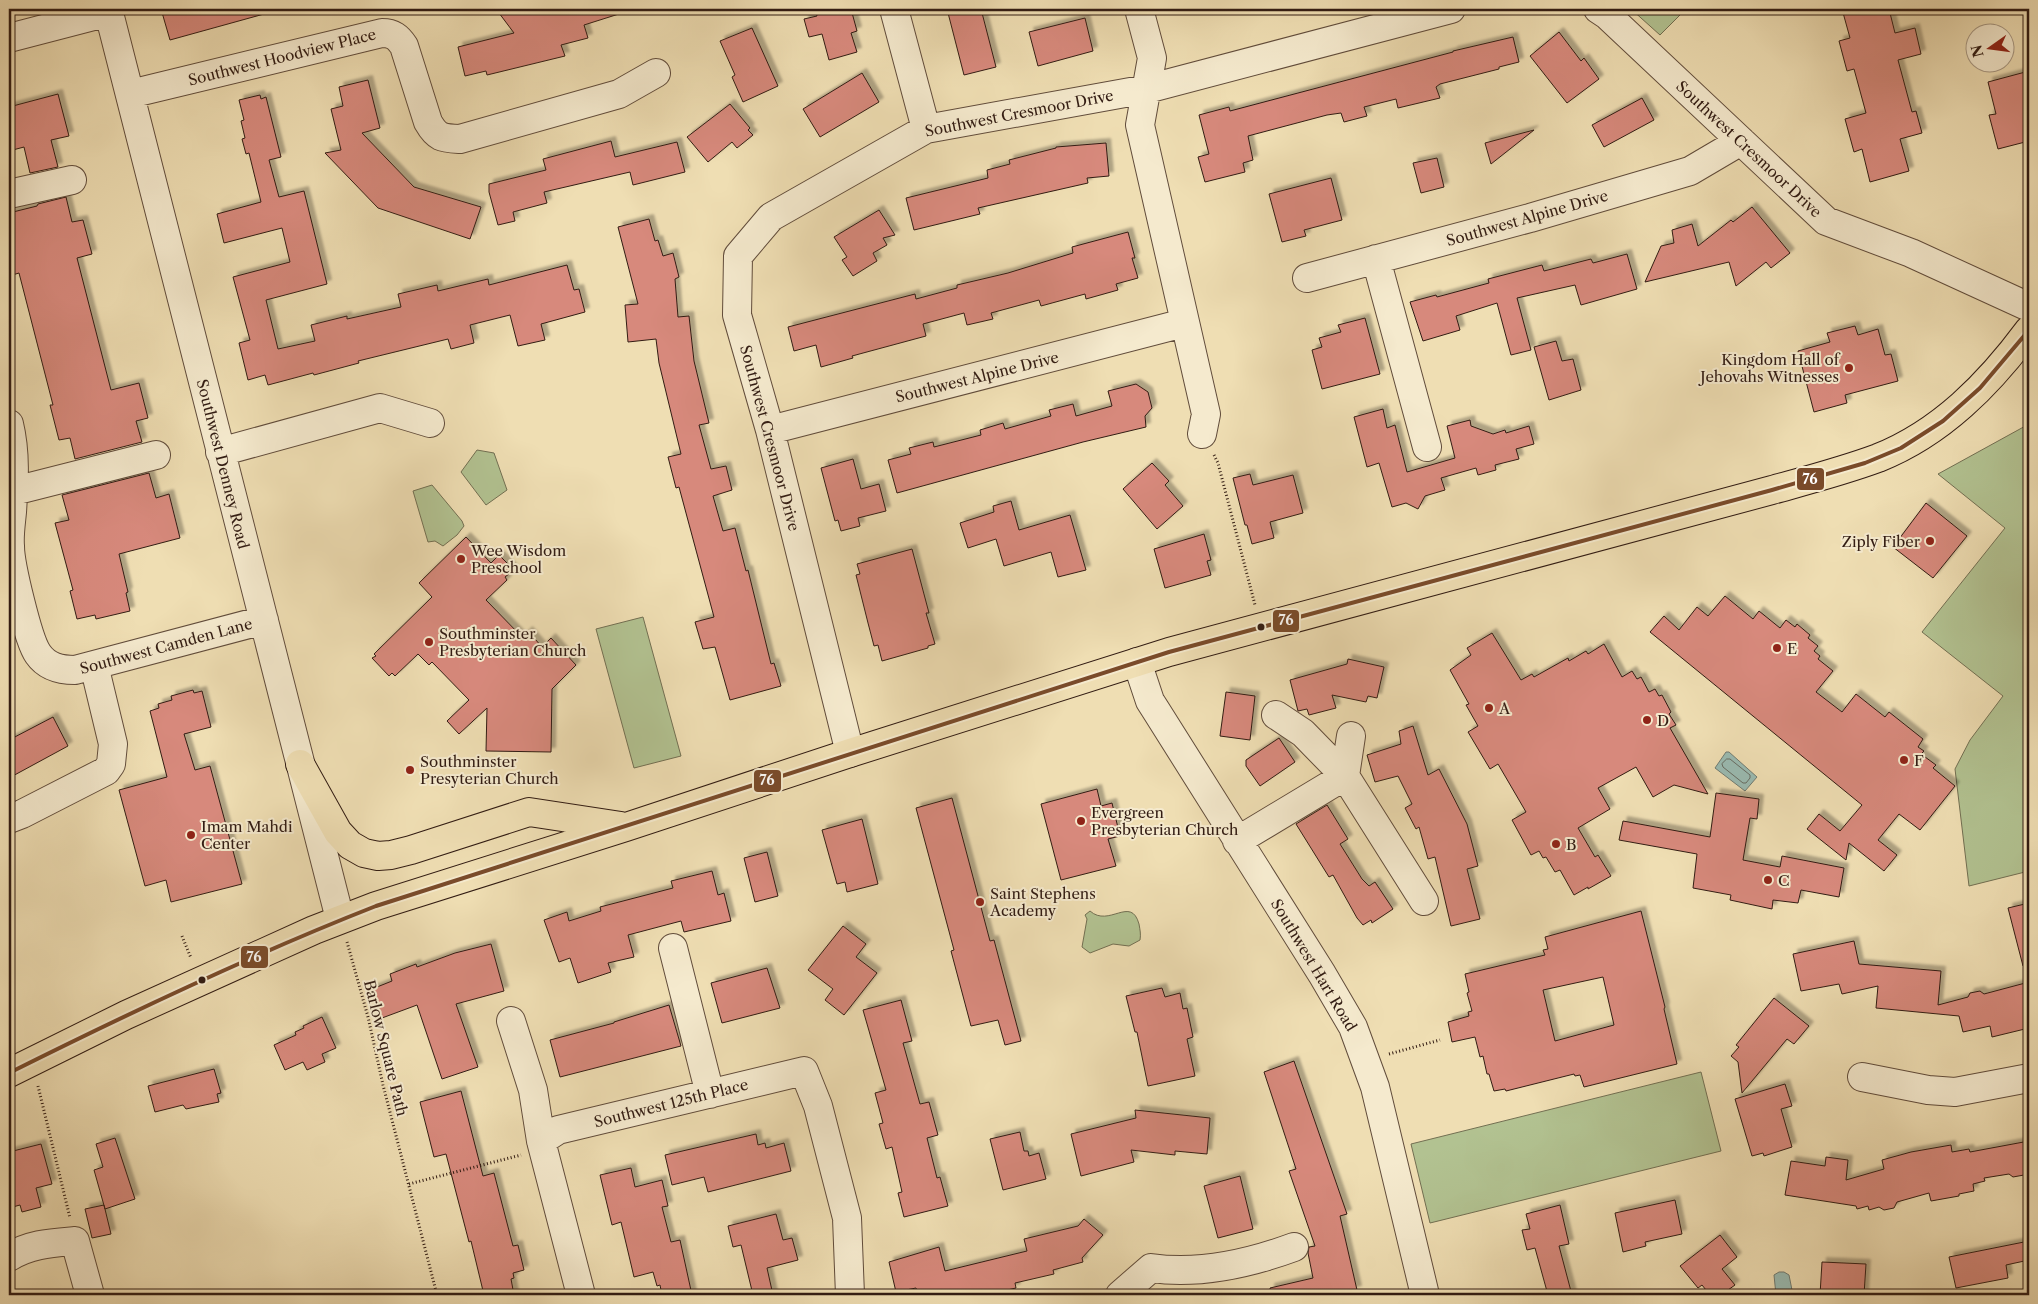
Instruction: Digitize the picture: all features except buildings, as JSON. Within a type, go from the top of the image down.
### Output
[{"type":"main road","points":[[20,1067],[126,1015],[340,919],[1137,662],[1772,490],[1846,469],[1880,457],[1930,430],[1966,402],[2008,358],[2029,330]]},
{"type":"main road","points":[[300,764],[338,832],[350,845],[364,853],[378,856],[411,850],[529,812],[626,827]]},
{"type":"street","points":[[894,9],[926,129]]},
{"type":"street","points":[[1139,9],[1152,58],[1140,125],[1206,414],[1202,434]]},
{"type":"street","name":"Southwest Cresmoor Drive","points":[[850,753],[770,430],[737,314],[738,256],[771,217],[926,129],[1147,89],[1451,9]]},
{"type":"street","name":"Southwest Cresmoor Drive","points":[[1598,9],[1607,15],[1826,221],[1911,253],[2029,307]]},
{"type":"street","points":[[9,38],[108,10]]},
{"type":"street","name":"Southwest Denney Road","points":[[108,10],[340,919]]},
{"type":"street","name":"Southwest Hoodview Place","points":[[130,94],[382,33],[390,33],[398,37],[404,46],[428,122],[434,133],[443,138],[460,139],[619,94],[656,72]]},
{"type":"street","name":"Southwest Alpine Drive","points":[[1307,278],[1530,218],[1690,171],[1741,141]]},
{"type":"street","points":[[9,194],[72,180]]},
{"type":"street","points":[[1376,260],[1427,447]]},
{"type":"street","name":"Southwest Alpine Drive","points":[[770,430],[1184,324]]},
{"type":"street","points":[[220,452],[380,408],[430,423]]},
{"type":"street","name":"Southwest Camden Lane","points":[[9,430],[14,448],[14,491],[10,546],[12,565],[31,640],[38,654],[58,670],[75,670],[264,620]]},
{"type":"street","points":[[14,491],[156,455]]},
{"type":"street","name":"Southwest Hart Road","points":[[1137,662],[1150,701],[1335,995],[1353,1027],[1375,1087],[1425,1295]]},
{"type":"street","points":[[9,819],[106,771],[111,764],[113,744],[94,665]]},
{"type":"street","points":[[1276,715],[1303,733],[1345,776],[1424,902]]},
{"type":"street","points":[[1345,776],[1351,736]]},
{"type":"street","points":[[1237,841],[1345,776]]},
{"type":"street","points":[[673,948],[710,1094]]},
{"type":"street","points":[[511,1021],[533,1090],[541,1141],[581,1295]]},
{"type":"street","name":"Southwest 125th Place","points":[[541,1141],[558,1130],[804,1071],[818,1106],[847,1218],[850,1295]]},
{"type":"street","points":[[1862,1077],[1928,1090],[1955,1092],[2029,1078]]},
{"type":"street","points":[[9,1257],[23,1248],[54,1242],[76,1241],[90,1295]]},
{"type":"street","points":[[1120,1295],[1151,1268],[1187,1272],[1212,1269],[1268,1257],[1294,1248]]},
{"type":"path","points":[[1202,434],[1218,463],[1260,628]]},
{"type":"path","name":"Barlow Square Path","points":[[340,919],[368,1017],[383,1085],[437,1295]]},
{"type":"path","points":[[1367,1062],[1398,1051],[1440,1040]]},
{"type":"path","points":[[20,1067],[76,1241]]},
{"type":"path","points":[[409,1184],[531,1152],[541,1141]]},
{"type":"green space","points":[[1631,9],[1686,9],[1660,35]]},
{"type":"green space","points":[[2029,424],[2029,871],[1969,886],[1955,769],[1970,740],[2003,696],[1922,632],[2005,528],[1938,474]]},
{"type":"green space","points":[[477,450],[494,453],[507,490],[486,505],[461,472]]},
{"type":"green space","points":[[432,485],[464,526],[457,535],[443,546],[435,541],[428,542],[413,491]]},
{"type":"green space","points":[[643,617],[681,756],[634,768],[596,629]]},
{"type":"green space","points":[[1090,911],[1097,915],[1105,916],[1131,912],[1139,924],[1140,940],[1129,946],[1113,944],[1090,953],[1082,947],[1087,919],[1085,915]]},
{"type":"green space","points":[[1701,1072],[1721,1151],[1430,1223],[1411,1144]]},
{"type":"water","points":[[1726,752],[1729,752],[1757,777],[1745,791],[1715,768]]},
{"type":"water","points":[[1779,1272],[1789,1275],[1793,1295],[1776,1295],[1774,1275]]},
{"type":"transit line","name":"76","points":[[9,1073],[191,985],[283,944],[376,906],[1169,652],[1772,490],[1865,463],[1901,448],[1943,421],[1980,388],[2029,330]]},
{"type":"place","name":"Kingdom Hall of Jehovahs Witnesses","points":[[1849,368]]},
{"type":"place","name":"Ziply Fiber","points":[[1930,541]]},
{"type":"place","name":"Wee Wisdom Preschool","points":[[461,559]]},
{"type":"place","name":"Southminster Presbyterian Church","points":[[429,642]]},
{"type":"place","name":"E","points":[[1777,648]]},
{"type":"place","name":"A","points":[[1489,708]]},
{"type":"place","name":"D","points":[[1647,720]]},
{"type":"place","name":"F","points":[[1904,760]]},
{"type":"place","name":"Southminster Presyterian Church","points":[[410,770]]},
{"type":"place","name":"Evergreen Presbyterian Church","points":[[1081,821]]},
{"type":"place","name":"Imam Mahdi Center","points":[[191,835]]},
{"type":"place","name":"B","points":[[1556,844]]},
{"type":"place","name":"C","points":[[1768,880]]},
{"type":"place","name":"Saint Stephens Academy","points":[[980,902]]}]
